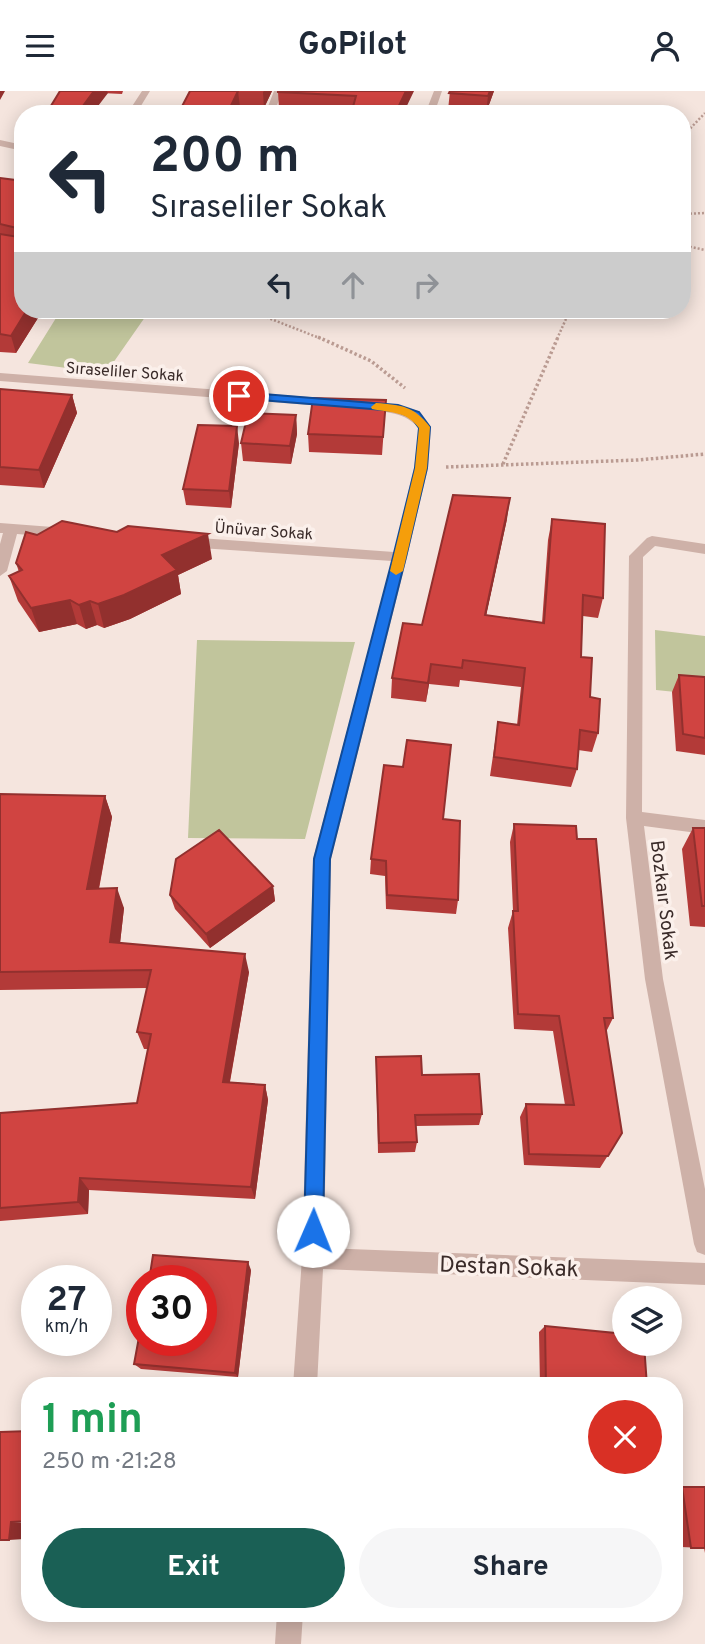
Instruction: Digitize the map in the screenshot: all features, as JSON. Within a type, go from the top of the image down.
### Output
[{"type":"street","name":"Sıraseliler Sokak","points":[[0,377],[343,404]]},
{"type":"street","points":[[305,1377],[313,1258],[322,859],[400,557],[421,468],[425,427],[415,415],[398,408],[357,405]]},
{"type":"street","points":[[0,571],[5,529],[80,534]]},
{"type":"street","name":"Ünüvar Sokak","points":[[164,540],[400,557]]},
{"type":"street","name":"Bozkaır Sokak","points":[[705,549],[652,541],[636,556],[634,818],[654,979],[705,1244]]},
{"type":"street","points":[[634,818],[705,827]]},
{"type":"street","name":"Destan Sokak","points":[[313,1258],[705,1274]]},
{"type":"street","points":[[288,1644],[289,1622]]},
{"type":"path","points":[[691,128],[705,113]]},
{"type":"path","points":[[271,319],[348,349],[389,370],[408,391],[415,415]]},
{"type":"path","points":[[503,464],[566,319]]},
{"type":"path","points":[[421,468],[638,460],[705,454]]},
{"type":"green space","points":[[55,319],[144,319],[106,373],[28,363]]},
{"type":"green space","points":[[655,630],[705,636],[705,695],[656,690]]},
{"type":"green space","points":[[197,640],[355,642],[305,839],[188,838]]},
{"type":"building","points":[[60,91],[94,91],[84,105],[51,105]]},
{"type":"building","points":[[190,91],[238,91],[231,105],[183,105]]},
{"type":"building","points":[[406,91],[399,105],[354,105],[356,96],[278,92]]},
{"type":"building","points":[[490,91],[488,96],[449,93]]},
{"type":"building","points":[[0,178],[14,180],[14,227],[0,224]]},
{"type":"building","points":[[0,234],[14,236],[14,319],[21,319],[11,336],[0,334]]},
{"type":"building","points":[[0,389],[72,395],[39,470],[0,467]]},
{"type":"building","points":[[313,398],[386,400],[383,437],[308,434]]},
{"type":"building","points":[[248,413],[296,415],[290,446],[241,443]]},
{"type":"building","points":[[198,425],[237,426],[229,491],[183,489]]},
{"type":"building","points":[[453,495],[510,498],[485,615],[544,623],[552,519],[605,524],[603,598],[583,595],[581,657],[592,658],[590,697],[600,699],[598,733],[580,730],[577,769],[494,757],[498,722],[519,725],[525,668],[463,660],[462,668],[431,664],[428,683],[392,678],[403,623],[422,625]]},
{"type":"building","points":[[62,521],[117,532],[128,526],[208,534],[162,555],[177,570],[124,595],[98,604],[90,601],[79,605],[70,600],[31,608],[9,576],[22,570],[16,563],[26,532],[37,535]]},
{"type":"building","points":[[679,675],[705,677],[705,738],[683,734]]},
{"type":"building","points":[[407,740],[451,745],[443,819],[460,821],[458,900],[387,895],[386,861],[371,859],[384,765],[403,767]]},
{"type":"building","points":[[0,794],[105,796],[87,889],[117,888],[110,942],[245,954],[223,1082],[265,1085],[251,1187],[80,1178],[78,1202],[0,1208],[0,1113],[137,1103],[151,1034],[137,1032],[151,970],[0,972]]},
{"type":"building","points":[[514,824],[576,826],[577,839],[596,839],[613,1018],[604,1018],[622,1133],[608,1156],[529,1154],[526,1104],[574,1105],[559,1016],[518,1014],[513,911],[518,911]]},
{"type":"building","points":[[693,828],[705,828],[705,906],[702,906]]},
{"type":"building","points":[[219,830],[273,886],[206,934],[170,895],[176,859]]},
{"type":"building","points":[[421,1056],[422,1075],[479,1074],[482,1114],[415,1115],[417,1142],[379,1143],[376,1057]]},
{"type":"building","points":[[153,1255],[248,1262],[235,1373],[134,1364],[135,1356],[217,1356],[217,1265],[151,1265]]},
{"type":"building","points":[[545,1326],[612,1333],[612,1356],[645,1356],[646,1377],[546,1377]]},
{"type":"building","points":[[21,1431],[21,1521],[11,1522],[9,1540],[0,1540],[0,1432]]},
{"type":"building","points":[[683,1487],[705,1487],[705,1548],[691,1548]]},
{"type":"slow traffic","points":[[376,407],[398,408],[415,415],[425,427],[421,468],[396,571]]},
{"type":"route","points":[[239,396],[398,408],[415,415],[425,427],[421,468],[400,557],[322,859],[313,1231]]}]
